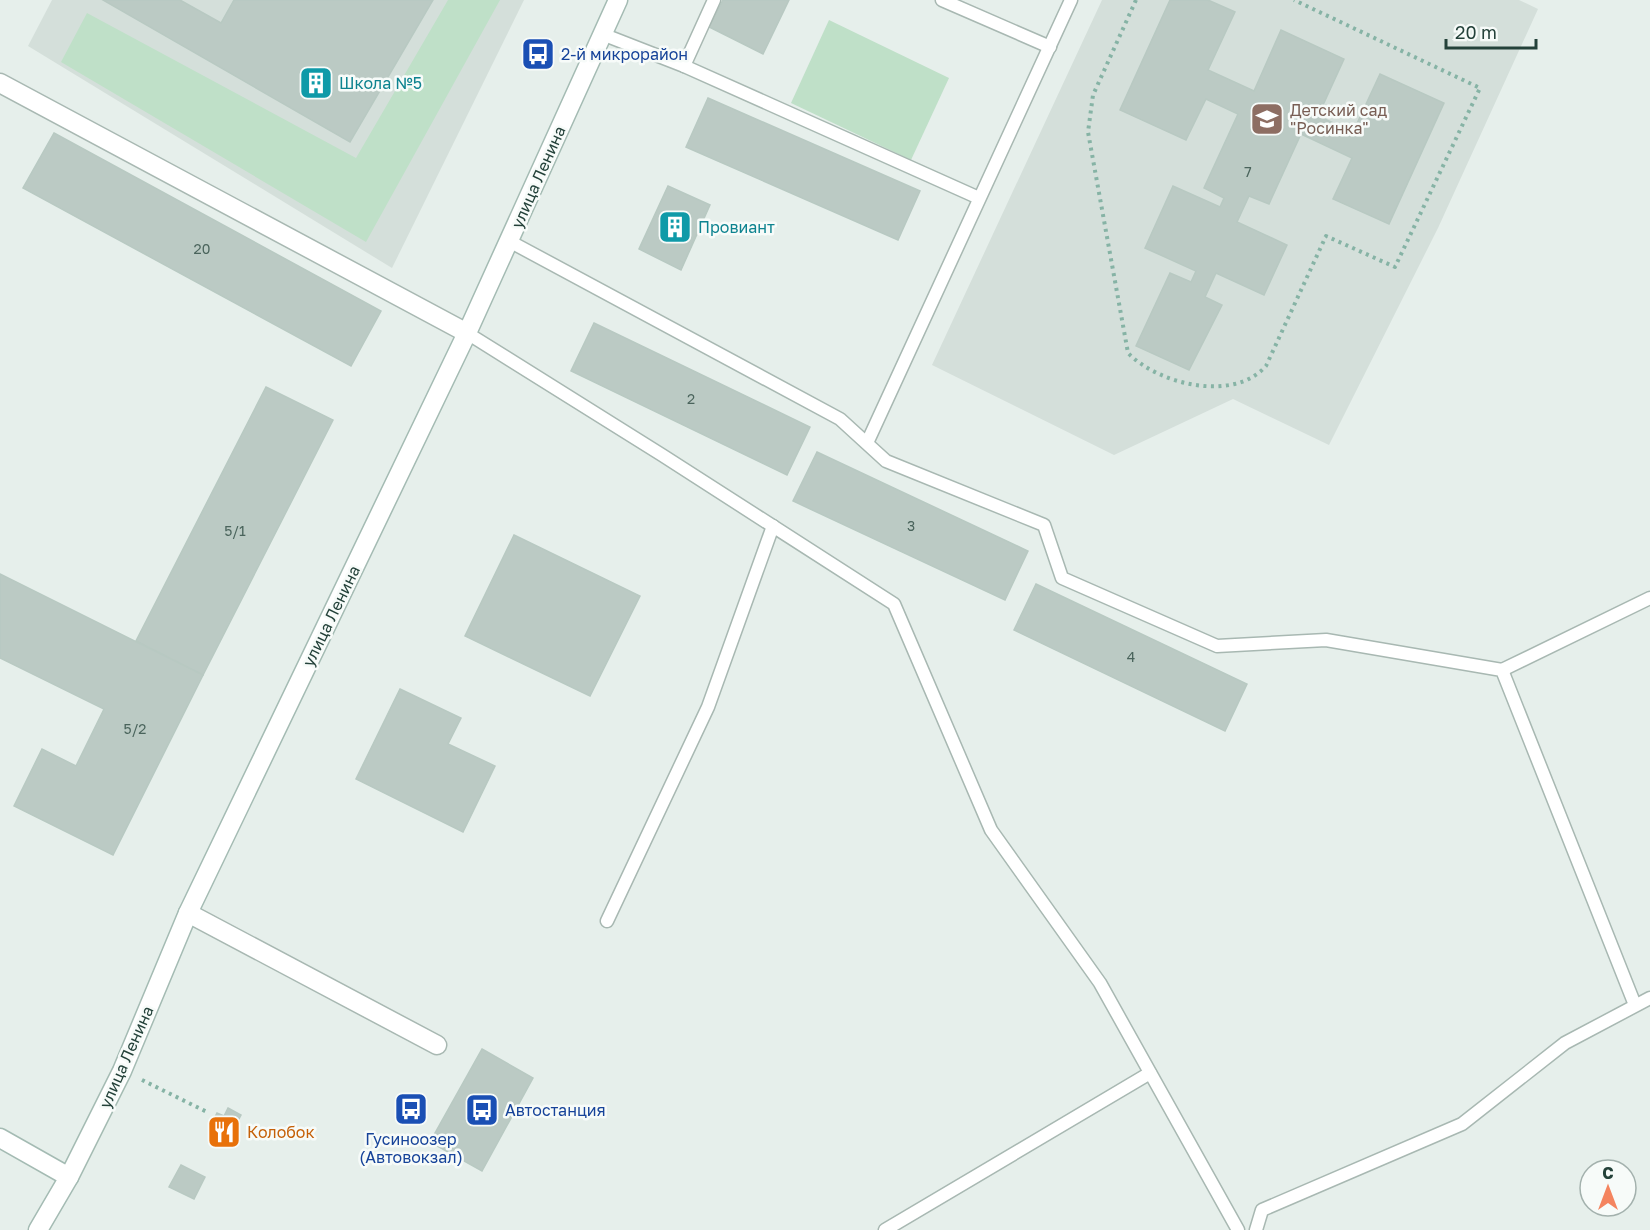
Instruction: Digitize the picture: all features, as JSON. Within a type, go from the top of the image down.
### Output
[{"type":"street","name":"улица Ленина","points":[[38,1230],[69,1177],[122,1071],[188,913],[467,333],[618,0]]},
{"type":"street","points":[[0,83],[467,333]]},
{"type":"street","points":[[188,913],[437,1045]]},
{"type":"street","points":[[0,1138],[69,1177]]},
{"type":"lane","points":[[684,66],[714,0]]},
{"type":"lane","points":[[942,0],[1050,47]]},
{"type":"lane","points":[[867,443],[1071,0]]},
{"type":"lane","points":[[602,34],[684,66],[979,198]]},
{"type":"lane","points":[[508,241],[840,419],[886,461],[1044,525],[1062,578],[1217,646],[1326,640],[1502,670],[1650,598]]},
{"type":"lane","points":[[467,333],[894,604],[991,830],[1100,983],[1238,1230]]},
{"type":"lane","points":[[607,921],[708,707],[773,526]]},
{"type":"lane","points":[[1502,670],[1635,1005]]},
{"type":"lane","points":[[1256,1230],[1262,1210],[1462,1124],[1565,1043],[1650,998]]},
{"type":"lane","points":[[885,1230],[1150,1073]]},
{"type":"path","points":[[1136,0],[1093,95],[1088,132],[1128,353],[1147,369],[1190,385],[1216,386],[1239,383],[1258,375],[1266,366],[1326,236],[1395,267],[1480,88],[1294,0]]},
{"type":"path","points":[[122,1071],[207,1112]]},
{"type":"shaded area","points":[[52,0],[524,0],[392,268],[28,46]]},
{"type":"shaded area","name":"Детский сад \"Росинка\"","points":[[1102,0],[1519,0],[1538,9],[1438,228],[1329,445],[1233,399],[1114,455],[932,365]]},
{"type":"green space","points":[[448,0],[500,0],[366,242],[61,62],[87,13],[356,158]]},
{"type":"green space","points":[[829,20],[949,78],[911,160],[791,103]]},
{"type":"building","name":"Школа №5","points":[[103,0],[180,0],[221,23],[234,0],[433,0],[350,142]]},
{"type":"building","points":[[723,0],[789,0],[763,54],[709,27]]},
{"type":"building","points":[[1170,0],[1208,0],[1235,12],[1208,70],[1254,91],[1281,30],[1344,59],[1318,116],[1353,132],[1380,74],[1444,103],[1389,224],[1333,199],[1352,158],[1301,134],[1269,204],[1249,196],[1237,222],[1287,245],[1264,295],[1216,273],[1205,297],[1222,305],[1189,370],[1136,346],[1170,273],[1191,282],[1196,271],[1145,248],[1173,186],[1220,207],[1224,198],[1204,188],[1238,114],[1206,99],[1186,140],[1120,110]]},
{"type":"building","points":[[708,98],[920,191],[898,240],[686,147]]},
{"type":"building","points":[[54,133],[381,311],[351,366],[23,188]]},
{"type":"building","name":"Провиант","points":[[668,186],[710,205],[681,270],[639,249]]},
{"type":"building","points":[[594,323],[810,427],[787,475],[571,371]]},
{"type":"building","points":[[266,387],[333,420],[203,675],[136,641]]},
{"type":"building","points":[[817,452],[1028,551],[1005,600],[793,501]]},
{"type":"building","points":[[514,535],[640,596],[590,696],[465,636]]},
{"type":"building","points":[[0,574],[203,675],[113,855],[14,806],[42,749],[76,766],[104,709],[0,658]]},
{"type":"building","points":[[1036,584],[1247,684],[1225,731],[1014,630]]},
{"type":"building","points":[[400,689],[461,718],[448,744],[495,766],[463,832],[356,779]]},
{"type":"building","name":"Автостанция","points":[[482,1049],[533,1078],[482,1171],[430,1142]]},
{"type":"building","name":"Колобок","points":[[228,1108],[241,1115],[225,1145],[212,1138],[218,1126],[212,1123],[217,1113],[224,1116]]},
{"type":"building","points":[[181,1165],[205,1177],[194,1199],[169,1187]]},
{"type":"place","name":"2-й микрорайон","points":[[538,54]]},
{"type":"place","name":"Школа №5","points":[[316,83]]},
{"type":"place","name":"Детский сад \"Росинка\"","points":[[1267,119]]},
{"type":"place","name":"Провиант","points":[[675,227]]},
{"type":"place","name":"Гусиноозер (Автовокзал)","points":[[411,1109]]},
{"type":"place","name":"Автостанция","points":[[482,1110]]},
{"type":"place","name":"Колобок","points":[[224,1132]]}]
